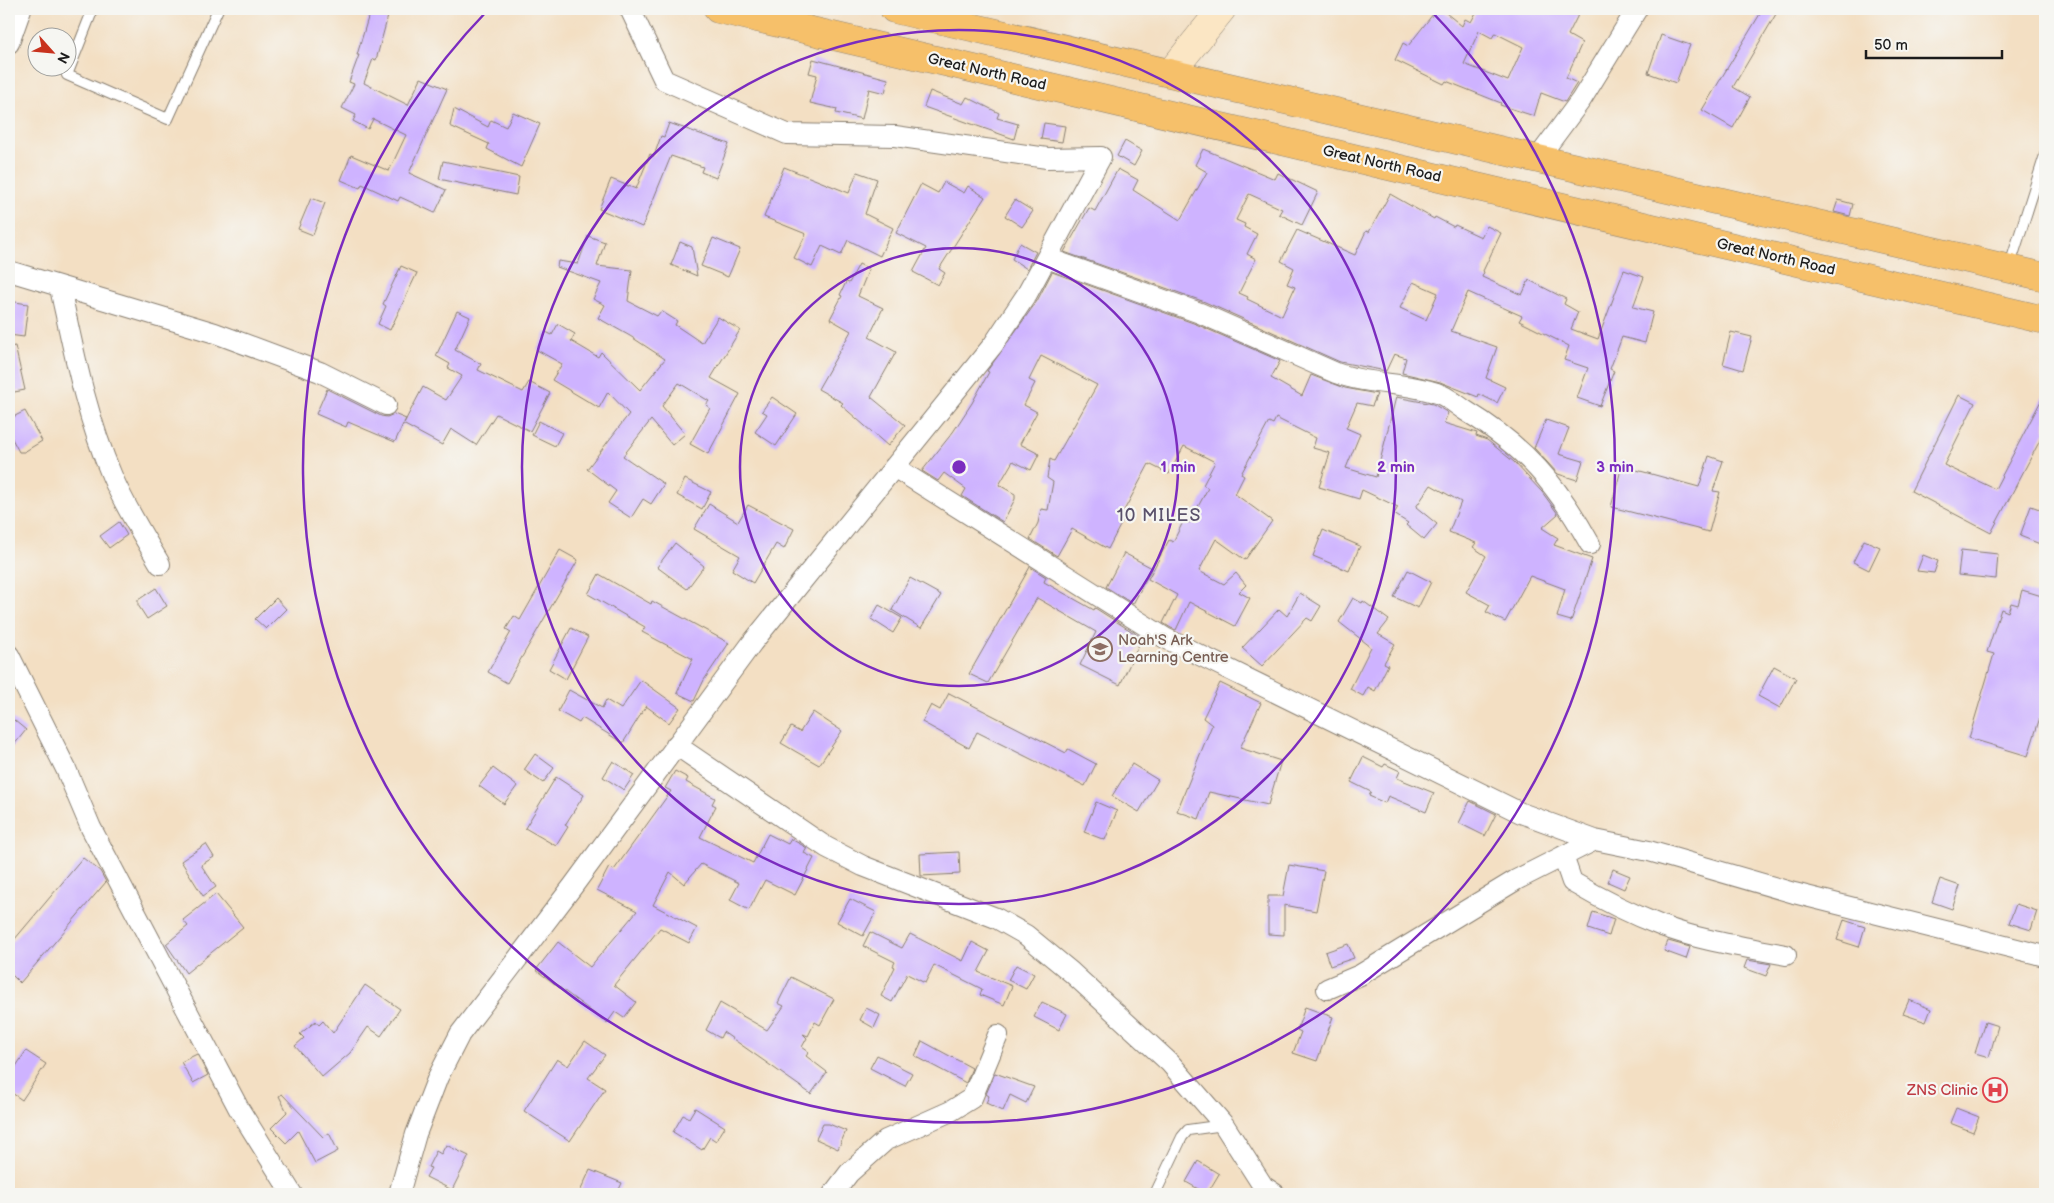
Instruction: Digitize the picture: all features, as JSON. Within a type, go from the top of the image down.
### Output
[{"type":"highway","name":"Great North Road","points":[[718,9],[2045,320]]},
{"type":"highway","points":[[894,9],[1171,72],[2045,278]]},
{"type":"street","points":[[9,43],[21,9]]},
{"type":"street","points":[[399,1194],[416,1134],[438,1077],[460,1034],[579,879],[752,643],[993,345],[1027,294],[1101,157],[1047,158],[896,136],[787,134],[664,80],[630,9]]},
{"type":"street","points":[[1171,72],[1222,9]]},
{"type":"street","points":[[1538,158],[1581,100],[1637,9]]},
{"type":"street","points":[[1046,258],[1200,312],[1358,381],[1438,393],[1484,422],[1516,447],[1545,475],[1569,506],[1590,544]]},
{"type":"street","points":[[9,271],[60,288],[215,333],[320,372],[386,404]]},
{"type":"street","points":[[60,288],[84,392],[98,441],[112,478],[160,564]]},
{"type":"street","points":[[894,468],[1165,638],[1520,813],[1595,840],[1649,851],[1813,898],[2045,956]]},
{"type":"street","points":[[9,655],[66,768],[91,828],[239,1109],[292,1194]]},
{"type":"street","points":[[676,745],[826,847],[863,866],[996,918],[1026,935],[1070,972],[1170,1063],[1224,1125],[1263,1186],[1275,1194]]},
{"type":"street","points":[[1327,989],[1360,975],[1516,880],[1595,840]]},
{"type":"street","points":[[1563,856],[1572,882],[1602,900],[1663,927],[1726,944],[1786,955]]},
{"type":"street","points":[[833,1194],[849,1172],[886,1140],[951,1111],[972,1098],[998,1035]]},
{"type":"lane","points":[[93,9],[67,75],[168,119],[218,9]]},
{"type":"lane","points":[[2009,269],[2045,155]]},
{"type":"lane","points":[[1155,1194],[1182,1137],[1188,1130],[1224,1125]]},
{"type":"building","points":[[1437,9],[1441,9],[1462,26],[1465,19],[1471,22],[1478,9],[1581,9],[1568,35],[1582,43],[1566,78],[1577,83],[1565,102],[1541,93],[1534,116],[1500,105],[1501,103],[1446,81],[1444,84],[1395,60],[1403,43],[1408,46]],"holes":[[[1479,31],[1492,38],[1495,33],[1523,47],[1508,81],[1464,64]]]},
{"type":"building","points":[[1763,9],[1779,9],[1733,87],[1750,97],[1733,128],[1702,110]]},
{"type":"building","points":[[370,11],[388,16],[376,60],[373,59],[364,83],[408,105],[421,78],[447,89],[409,173],[446,190],[435,213],[400,197],[398,201],[362,184],[360,188],[341,180],[351,155],[389,171],[406,135],[373,119],[368,129],[353,121],[356,115],[342,108],[354,84],[349,82],[359,55],[357,55]]},
{"type":"building","points":[[1661,35],[1690,45],[1676,83],[1648,73]]},
{"type":"building","points":[[813,59],[888,79],[885,93],[869,89],[862,119],[836,113],[837,109],[810,103],[817,75],[809,73]]},
{"type":"building","points":[[930,91],[963,104],[967,97],[999,113],[997,118],[1018,124],[1014,139],[924,107]]},
{"type":"building","points":[[454,109],[488,127],[491,120],[506,127],[513,112],[540,124],[521,167],[487,149],[489,144],[450,126]]},
{"type":"building","points":[[669,123],[729,144],[716,178],[701,172],[703,167],[671,156],[642,227],[599,209],[611,179],[636,189],[650,154],[654,156],[661,136],[664,137]]},
{"type":"building","points":[[1044,123],[1065,126],[1062,142],[1041,139]]},
{"type":"building","points":[[1125,141],[1142,151],[1134,166],[1117,156]]},
{"type":"building","points":[[1203,149],[1275,179],[1278,173],[1318,192],[1302,225],[1279,214],[1282,209],[1249,194],[1236,220],[1245,224],[1244,227],[1257,234],[1247,254],[1256,259],[1239,293],[1248,297],[1247,299],[1282,316],[1295,287],[1287,284],[1294,268],[1281,261],[1297,230],[1355,255],[1366,231],[1369,232],[1390,194],[1434,219],[1435,217],[1454,227],[1455,225],[1481,237],[1487,226],[1501,233],[1482,277],[1522,295],[1529,280],[1566,299],[1564,304],[1578,312],[1571,329],[1598,339],[1624,270],[1644,277],[1633,307],[1653,312],[1645,343],[1622,337],[1610,369],[1614,371],[1600,406],[1577,398],[1588,368],[1564,360],[1569,346],[1519,321],[1522,316],[1468,292],[1451,331],[1497,347],[1486,378],[1505,387],[1497,403],[1479,394],[1478,397],[1440,382],[1402,373],[1406,358],[1394,354],[1386,371],[1340,362],[1205,302],[1064,252],[1089,208],[1095,211],[1118,169],[1138,180],[1133,190],[1180,220],[1207,172],[1195,165]],"holes":[[[1413,282],[1438,293],[1426,320],[1400,308]]]},
{"type":"building","points":[[443,161],[519,177],[516,195],[439,179]]},
{"type":"building","points":[[784,167],[849,193],[857,172],[877,179],[865,214],[893,228],[880,256],[848,240],[841,255],[822,246],[812,267],[794,258],[806,234],[764,217]]},
{"type":"building","points":[[944,182],[964,193],[968,186],[985,197],[939,269],[945,273],[938,285],[913,272],[926,248],[896,233],[921,184],[938,193]]},
{"type":"building","points":[[311,198],[325,203],[313,235],[298,229]]},
{"type":"building","points":[[1015,200],[1033,211],[1022,227],[1005,216]]},
{"type":"building","points":[[1838,200],[1853,204],[1850,216],[1834,212]]},
{"type":"building","points":[[588,236],[605,242],[597,266],[632,270],[628,301],[657,316],[661,311],[677,321],[675,325],[702,343],[718,317],[740,330],[711,378],[740,394],[708,454],[690,444],[710,408],[706,405],[709,401],[679,383],[662,406],[685,434],[672,445],[651,420],[623,456],[664,484],[651,504],[643,499],[631,518],[608,503],[616,491],[587,469],[629,414],[608,392],[599,408],[552,380],[562,364],[537,350],[546,332],[552,335],[558,324],[575,334],[571,341],[598,357],[601,352],[640,390],[665,359],[598,318],[605,305],[593,299],[601,283],[557,267],[558,261],[578,264]]},
{"type":"building","points":[[713,238],[740,249],[728,277],[701,266]]},
{"type":"building","points":[[680,242],[692,247],[697,276],[671,265]]},
{"type":"building","points":[[1020,243],[1036,252],[1027,269],[1012,259]]},
{"type":"building","points":[[859,264],[869,269],[858,296],[883,308],[869,337],[896,352],[871,397],[905,425],[888,446],[841,405],[843,403],[818,389],[851,331],[830,319],[842,296],[840,295],[846,282],[849,283]]},
{"type":"building","points":[[401,266],[417,273],[390,330],[378,324],[386,306],[383,304]]},
{"type":"building","points":[[1052,272],[1196,324],[1280,361],[1271,378],[1302,396],[1311,375],[1345,388],[1377,394],[1372,406],[1357,403],[1346,428],[1360,434],[1346,468],[1376,477],[1396,397],[1433,404],[1448,413],[1444,423],[1477,433],[1476,436],[1487,440],[1514,462],[1542,492],[1558,514],[1542,528],[1558,538],[1554,545],[1592,559],[1571,621],[1557,617],[1565,589],[1530,576],[1505,622],[1486,612],[1490,605],[1466,592],[1486,556],[1473,547],[1476,543],[1449,532],[1461,502],[1431,485],[1416,507],[1437,524],[1424,540],[1406,525],[1408,523],[1394,514],[1398,507],[1362,490],[1359,499],[1319,487],[1330,453],[1313,448],[1316,438],[1276,418],[1273,424],[1269,422],[1241,474],[1244,476],[1235,494],[1272,521],[1245,560],[1216,539],[1199,571],[1224,584],[1236,573],[1246,585],[1239,592],[1250,598],[1235,626],[1189,602],[1176,630],[1171,628],[1163,623],[1177,595],[1148,579],[1169,540],[1173,542],[1184,520],[1189,523],[1208,488],[1203,485],[1215,462],[1184,446],[1169,474],[1149,464],[1120,518],[1123,520],[1108,549],[1072,529],[1057,556],[1030,539],[1038,523],[1041,509],[1048,510],[1053,482],[1047,478],[1050,459],[1054,461],[1097,385],[1041,356],[1029,380],[1035,383],[1024,405],[1037,412],[1020,444],[1039,454],[1031,470],[1013,461],[999,485],[1015,494],[1015,499],[1003,522],[962,496],[966,489],[944,473],[938,481],[922,471],[953,432],[972,403],[989,372],[987,371],[1037,301]]},
{"type":"building","points":[[9,301],[28,304],[24,337],[9,335]]},
{"type":"building","points":[[457,311],[470,317],[455,350],[481,364],[478,370],[523,392],[529,382],[550,393],[530,431],[496,414],[476,445],[451,429],[442,445],[403,424],[395,442],[348,422],[346,427],[316,414],[327,389],[381,416],[387,417],[394,414],[406,419],[404,423],[423,387],[446,400],[462,376],[448,368],[450,364],[436,356]]},
{"type":"building","points":[[1731,332],[1752,337],[1743,370],[1723,364]]},
{"type":"building","points":[[15,346],[25,390],[9,393],[9,347]]},
{"type":"building","points":[[2045,393],[2045,431],[1991,533],[1911,491],[1959,395],[1975,403],[1944,465],[1995,489]]},
{"type":"building","points":[[772,397],[797,414],[776,446],[755,432],[767,414],[762,411]]},
{"type":"building","points":[[25,411],[42,441],[24,452],[19,452],[9,433],[9,419]]},
{"type":"building","points":[[1546,420],[1569,428],[1559,454],[1583,461],[1577,480],[1558,474],[1534,448]]},
{"type":"building","points":[[539,421],[562,433],[555,446],[532,435]]},
{"type":"building","points":[[1709,456],[1723,461],[1713,491],[1720,492],[1709,532],[1611,507],[1622,466],[1699,487]]},
{"type":"building","points":[[685,479],[711,492],[702,509],[677,495]]},
{"type":"building","points":[[709,504],[738,522],[748,505],[794,529],[784,549],[776,544],[753,583],[732,570],[740,556],[694,529]]},
{"type":"building","points":[[2031,506],[2045,511],[2045,546],[2020,536]]},
{"type":"building","points":[[119,522],[127,535],[109,548],[100,536]]},
{"type":"building","points":[[1323,530],[1360,546],[1349,571],[1313,556]]},
{"type":"building","points":[[1864,540],[1880,547],[1869,570],[1853,562]]},
{"type":"building","points":[[675,543],[704,566],[687,589],[657,567]]},
{"type":"building","points":[[560,550],[578,560],[507,683],[488,672],[511,632],[506,629],[514,616],[520,620]]},
{"type":"building","points":[[1961,550],[1998,554],[1996,579],[1958,575]]},
{"type":"building","points":[[1124,553],[1152,568],[1133,604],[1106,587]]},
{"type":"building","points":[[1923,555],[1938,561],[1934,573],[1917,571]]},
{"type":"building","points":[[1030,567],[1046,577],[1044,582],[1094,610],[1095,608],[1142,638],[1120,685],[1080,665],[1096,632],[1037,598],[988,683],[969,674]]},
{"type":"building","points":[[1408,570],[1431,582],[1418,608],[1394,597]]},
{"type":"building","points":[[599,574],[651,604],[652,601],[729,643],[704,680],[694,701],[677,693],[693,659],[642,632],[645,627],[588,594]]},
{"type":"building","points":[[910,578],[941,595],[921,628],[892,610]]},
{"type":"building","points":[[156,588],[167,606],[147,619],[138,605],[138,600]]},
{"type":"building","points":[[2022,590],[2045,597],[2045,701],[2028,756],[1969,738],[1994,654],[1987,652],[2001,609],[2008,612],[2011,603],[2018,605]]},
{"type":"building","points":[[1300,593],[1321,606],[1312,621],[1307,618],[1262,666],[1242,648],[1279,609],[1287,616]]},
{"type":"building","points":[[276,598],[286,609],[266,629],[255,619]]},
{"type":"building","points":[[1353,598],[1362,603],[1363,601],[1389,620],[1378,634],[1395,644],[1384,663],[1388,665],[1375,691],[1368,687],[1363,696],[1350,689],[1371,647],[1339,622]]},
{"type":"building","points":[[879,605],[902,618],[893,633],[871,619]]},
{"type":"building","points":[[571,628],[588,637],[566,679],[549,669]]},
{"type":"building","points":[[1774,666],[1796,678],[1780,708],[1758,696]]},
{"type":"building","points":[[641,680],[680,708],[669,723],[646,706],[623,743],[582,718],[579,723],[558,711],[569,690],[602,708],[606,700],[621,709]]},
{"type":"building","points":[[1220,683],[1261,703],[1240,748],[1281,761],[1268,805],[1209,792],[1199,819],[1177,811],[1212,725],[1203,718]]},
{"type":"building","points":[[949,693],[1066,753],[1068,749],[1096,764],[1085,786],[977,732],[969,748],[922,722],[931,705],[940,710]]},
{"type":"building","points":[[813,712],[842,731],[819,765],[781,743],[791,727],[800,732]]},
{"type":"building","points":[[9,716],[26,730],[9,751]]},
{"type":"building","points":[[535,754],[554,768],[543,783],[524,770]]},
{"type":"building","points":[[1363,757],[1383,767],[1385,764],[1400,771],[1397,778],[1434,793],[1426,812],[1388,796],[1385,803],[1369,796],[1371,792],[1351,782]]},
{"type":"building","points":[[613,761],[634,775],[624,790],[603,777]]},
{"type":"building","points":[[1132,764],[1158,780],[1139,812],[1112,796]]},
{"type":"building","points":[[493,768],[517,786],[504,804],[479,786]]},
{"type":"building","points":[[675,771],[688,778],[686,782],[715,798],[712,804],[716,806],[700,837],[753,863],[768,834],[788,844],[791,839],[807,848],[804,853],[814,858],[795,895],[765,880],[749,910],[730,900],[739,883],[701,864],[684,884],[670,872],[653,905],[697,928],[689,943],[660,928],[614,985],[636,1002],[624,1018],[615,1012],[607,1023],[536,970],[558,942],[590,967],[637,911],[597,890],[609,867],[614,870],[671,791],[665,788]]},
{"type":"building","points":[[556,777],[584,795],[565,825],[568,827],[556,846],[525,828]]},
{"type":"building","points":[[1470,801],[1496,814],[1485,836],[1459,823]]},
{"type":"building","points":[[1096,802],[1117,811],[1105,840],[1084,832]]},
{"type":"building","points":[[206,844],[214,857],[201,865],[216,887],[203,896],[181,861]]},
{"type":"building","points":[[959,852],[960,874],[921,876],[920,854]]},
{"type":"building","points":[[83,858],[100,871],[106,882],[20,983],[9,972],[9,946]]},
{"type":"building","points":[[1289,865],[1324,871],[1316,911],[1284,905],[1284,935],[1268,934],[1268,896],[1283,896]]},
{"type":"building","points":[[1613,869],[1630,876],[1624,889],[1608,882]]},
{"type":"building","points":[[1940,879],[1960,886],[1952,909],[1932,902]]},
{"type":"building","points":[[216,894],[243,927],[186,973],[166,944],[188,926],[183,920]]},
{"type":"building","points":[[850,899],[876,912],[863,936],[837,922]]},
{"type":"building","points":[[2016,904],[2037,911],[2031,930],[2009,923]]},
{"type":"building","points":[[1593,912],[1614,919],[1609,936],[1588,929]]},
{"type":"building","points":[[1844,920],[1865,927],[1859,947],[1837,940]]},
{"type":"building","points":[[870,932],[902,948],[910,934],[963,961],[972,942],[989,951],[978,972],[1012,986],[1004,1005],[980,995],[982,989],[934,965],[925,983],[907,974],[892,1002],[881,996],[895,967],[893,966],[895,962],[863,946]]},
{"type":"building","points":[[1668,941],[1690,947],[1686,959],[1664,951]]},
{"type":"building","points":[[1348,944],[1354,958],[1330,966],[1325,952]]},
{"type":"building","points":[[1747,960],[1771,964],[1766,976],[1744,968]]},
{"type":"building","points":[[1016,965],[1034,974],[1026,989],[1008,980]]},
{"type":"building","points":[[791,977],[834,999],[820,1025],[815,1022],[808,1036],[803,1034],[807,1038],[802,1047],[809,1052],[806,1056],[827,1072],[811,1094],[723,1032],[720,1038],[706,1030],[720,1003],[767,1030],[784,1006],[778,1003]]},
{"type":"building","points":[[365,985],[400,1009],[381,1036],[368,1027],[350,1053],[322,1077],[295,1046],[304,1038],[300,1034],[316,1021],[319,1025],[323,1021],[333,1033]]},
{"type":"building","points":[[1909,1000],[1931,1009],[1926,1022],[1903,1014]]},
{"type":"building","points":[[1042,1002],[1067,1014],[1059,1030],[1034,1017]]},
{"type":"building","points":[[1305,1007],[1333,1017],[1317,1061],[1293,1053],[1301,1032],[1297,1030]]},
{"type":"building","points":[[866,1008],[880,1015],[874,1028],[860,1020]]},
{"type":"building","points":[[1985,1022],[1998,1026],[1989,1057],[1975,1053]]},
{"type":"building","points":[[585,1041],[605,1055],[588,1078],[605,1089],[570,1141],[524,1111],[557,1059],[568,1066]]},
{"type":"building","points":[[922,1041],[972,1068],[966,1083],[915,1056]]},
{"type":"building","points":[[26,1051],[46,1064],[22,1100],[9,1091],[9,1077]]},
{"type":"building","points":[[197,1054],[208,1075],[193,1083],[181,1062]]},
{"type":"building","points":[[877,1055],[912,1073],[905,1086],[870,1068]]},
{"type":"building","points":[[995,1073],[1034,1087],[1026,1103],[1010,1095],[1003,1111],[986,1103],[989,1096],[986,1094]]},
{"type":"building","points":[[282,1094],[323,1137],[329,1133],[338,1151],[315,1163],[298,1131],[286,1143],[271,1128],[287,1112],[279,1096]]},
{"type":"building","points":[[695,1108],[725,1127],[716,1141],[710,1137],[702,1150],[673,1132],[683,1115],[689,1118]]},
{"type":"building","points":[[1956,1108],[1979,1117],[1973,1132],[1950,1123]]},
{"type":"building","points":[[823,1124],[829,1124],[846,1131],[838,1149],[816,1139]]},
{"type":"building","points":[[446,1145],[469,1156],[452,1190],[426,1177],[431,1168],[428,1167],[436,1151],[441,1154]]},
{"type":"building","points":[[1198,1161],[1219,1174],[1207,1194],[1186,1182]]},
{"type":"building","points":[[590,1170],[622,1183],[617,1194],[579,1194]]},
{"type":"place","name":"Noah'S Ark Learning Centre","points":[[1100,649]]},
{"type":"place","name":"ZNS Clinic","points":[[1995,1090]]},
{"type":"district","name":"10 MILES","points":[[1159,515]]}]
